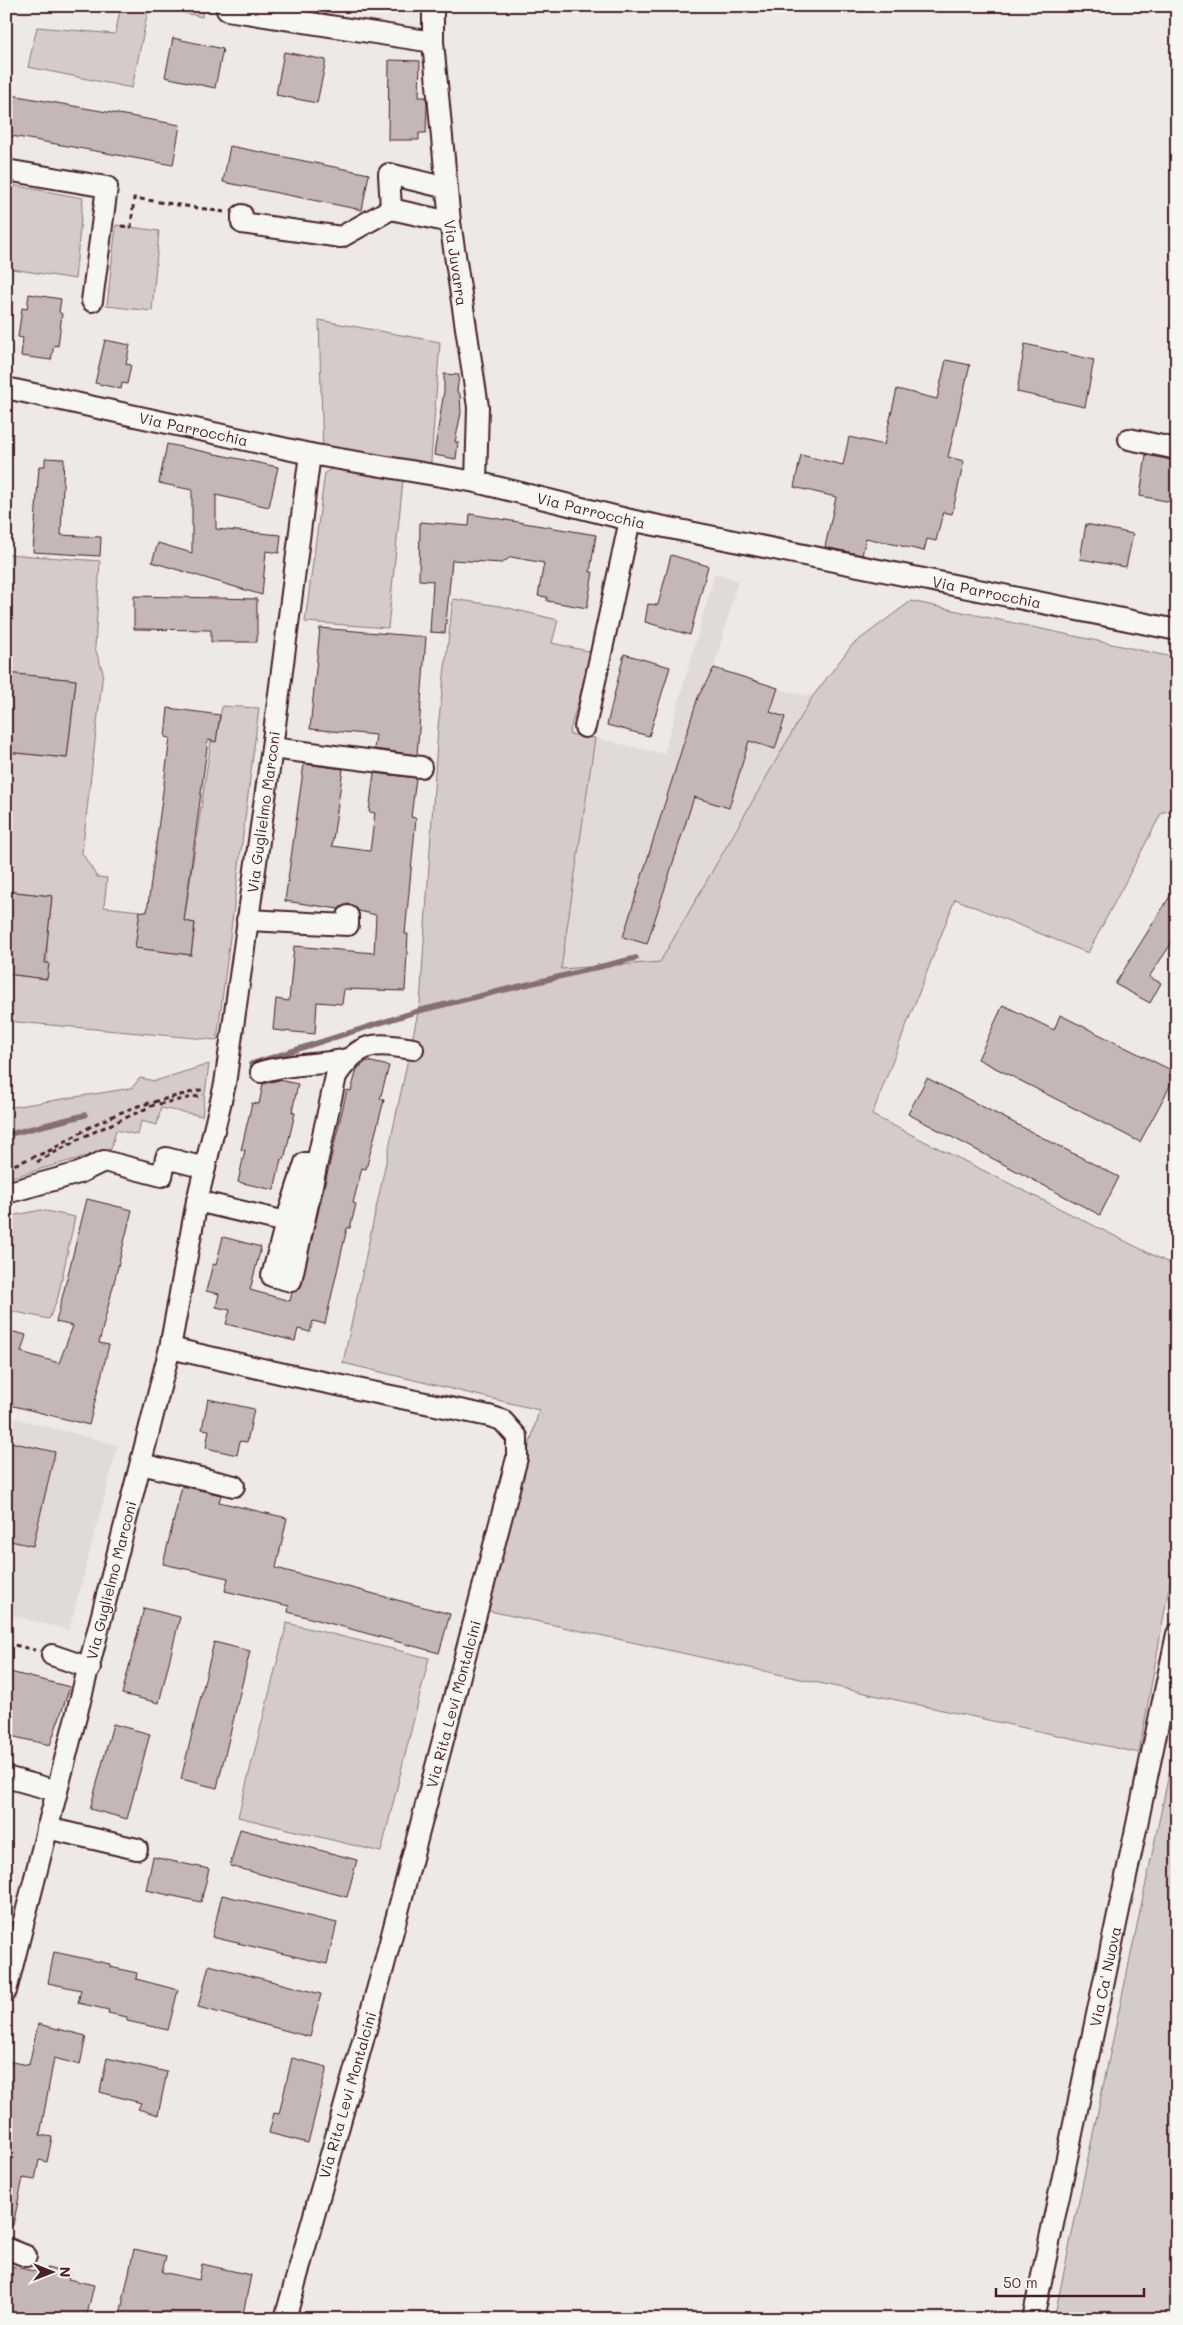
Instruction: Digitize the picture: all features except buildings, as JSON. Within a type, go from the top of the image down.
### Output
[{"type":"street","name":"Via Juvarra","points":[[433,6],[432,42],[450,222],[478,408],[476,482]]},
{"type":"street","points":[[226,10],[432,42]]},
{"type":"street","points":[[6,170],[107,187],[92,301]]},
{"type":"street","points":[[391,209],[389,174],[447,188]]},
{"type":"street","points":[[242,215],[242,223],[341,238],[391,209],[450,222]]},
{"type":"street","name":"Via Parrocchia","points":[[6,388],[310,454],[476,482],[630,520],[1177,630]]},
{"type":"street","points":[[1129,439],[1177,449]]},
{"type":"street","name":"Via Guglielmo Marconi","points":[[6,1991],[20,1964],[47,1828],[58,1791],[73,1759],[90,1668],[107,1626],[141,1464],[170,1348],[197,1201],[224,1087],[272,748],[310,454]]},
{"type":"street","points":[[585,726],[630,520]]},
{"type":"street","points":[[272,748],[421,767]]},
{"type":"street","points":[[247,920],[348,925],[348,916]]},
{"type":"street","points":[[262,1072],[280,1066],[329,1063],[347,1059],[366,1048],[381,1044],[413,1049]]},
{"type":"street","points":[[197,1201],[294,1224],[305,1163],[316,1165],[336,1076],[347,1059]]},
{"type":"street","points":[[6,1193],[79,1173],[104,1160],[162,1176],[166,1158],[205,1168]]},
{"type":"street","name":"Via Rita Levi Montalcini","points":[[170,1348],[284,1374],[489,1416],[502,1420],[518,1437],[518,1458],[384,1965],[285,2319]]},
{"type":"street","points":[[141,1464],[234,1486]]},
{"type":"street","name":"Via Ca' Nuova","points":[[1033,2319],[1177,1634]]},
{"type":"street","points":[[52,1655],[90,1668]]},
{"type":"street","points":[[6,1777],[58,1791]]},
{"type":"street","points":[[47,1828],[137,1849]]},
{"type":"street","points":[[6,2248],[26,2256]]},
{"type":"path","points":[[134,198],[242,215]]},
{"type":"path","points":[[31,1165],[85,1136],[154,1105],[224,1087]]},
{"type":"path","points":[[6,1168],[51,1150],[95,1124],[131,1108],[224,1087]]},
{"type":"path","points":[[6,1173],[14,1170]]},
{"type":"path","points":[[6,1643],[52,1655]]},
{"type":"shaded area","points":[[121,6],[149,6],[132,88],[28,67],[37,27],[115,34]]},
{"type":"shaded area","points":[[154,6],[203,6],[202,17]]},
{"type":"shaded area","points":[[6,184],[83,198],[75,279],[6,268]]},
{"type":"shaded area","points":[[116,225],[159,231],[152,311],[107,306]]},
{"type":"shaded area","points":[[319,320],[440,342],[430,474],[323,456]]},
{"type":"shaded area","points":[[334,467],[403,480],[388,628],[305,622],[325,473]]},
{"type":"shaded area","points":[[6,554],[100,561],[95,648],[103,672],[82,853],[97,877],[107,878],[104,907],[140,911],[136,948],[191,955],[195,923],[184,921],[211,741],[216,741],[222,706],[259,708],[217,1040],[6,1021],[6,974],[47,979],[47,942],[52,896],[6,891],[6,752],[67,758],[76,680],[6,673]]},
{"type":"shaded area","points":[[715,573],[738,580],[714,668],[790,692],[813,696],[659,963],[561,969],[595,738],[664,754]]},
{"type":"shaded area","points":[[453,599],[500,606],[558,620],[552,643],[592,652],[569,734],[595,738],[561,969],[660,962],[813,696],[852,645],[911,601],[1177,658],[1177,811],[1162,812],[1088,953],[955,899],[872,1115],[1177,1267],[1177,1543],[1139,1753],[485,1610],[539,1410],[343,1363],[420,1003],[438,727]]},
{"type":"shaded area","points":[[209,1064],[202,1116],[161,1108],[157,1125],[141,1121],[138,1135],[116,1130],[111,1149],[6,1179],[6,1108],[132,1088],[140,1078],[155,1081]]},
{"type":"shaded area","points":[[41,1210],[75,1217],[58,1297],[49,1319],[6,1310],[6,1217]]},
{"type":"shaded area","points":[[6,1416],[118,1445],[69,1630],[6,1614]]},
{"type":"shaded area","points":[[287,1623],[429,1658],[381,1852],[238,1817]]},
{"type":"shaded area","points":[[1177,1736],[1177,2319],[1054,2319]]},
{"type":"waterway","points":[[251,1064],[418,1011],[636,958]]},
{"type":"waterway","points":[[6,1135],[85,1115]]}]
